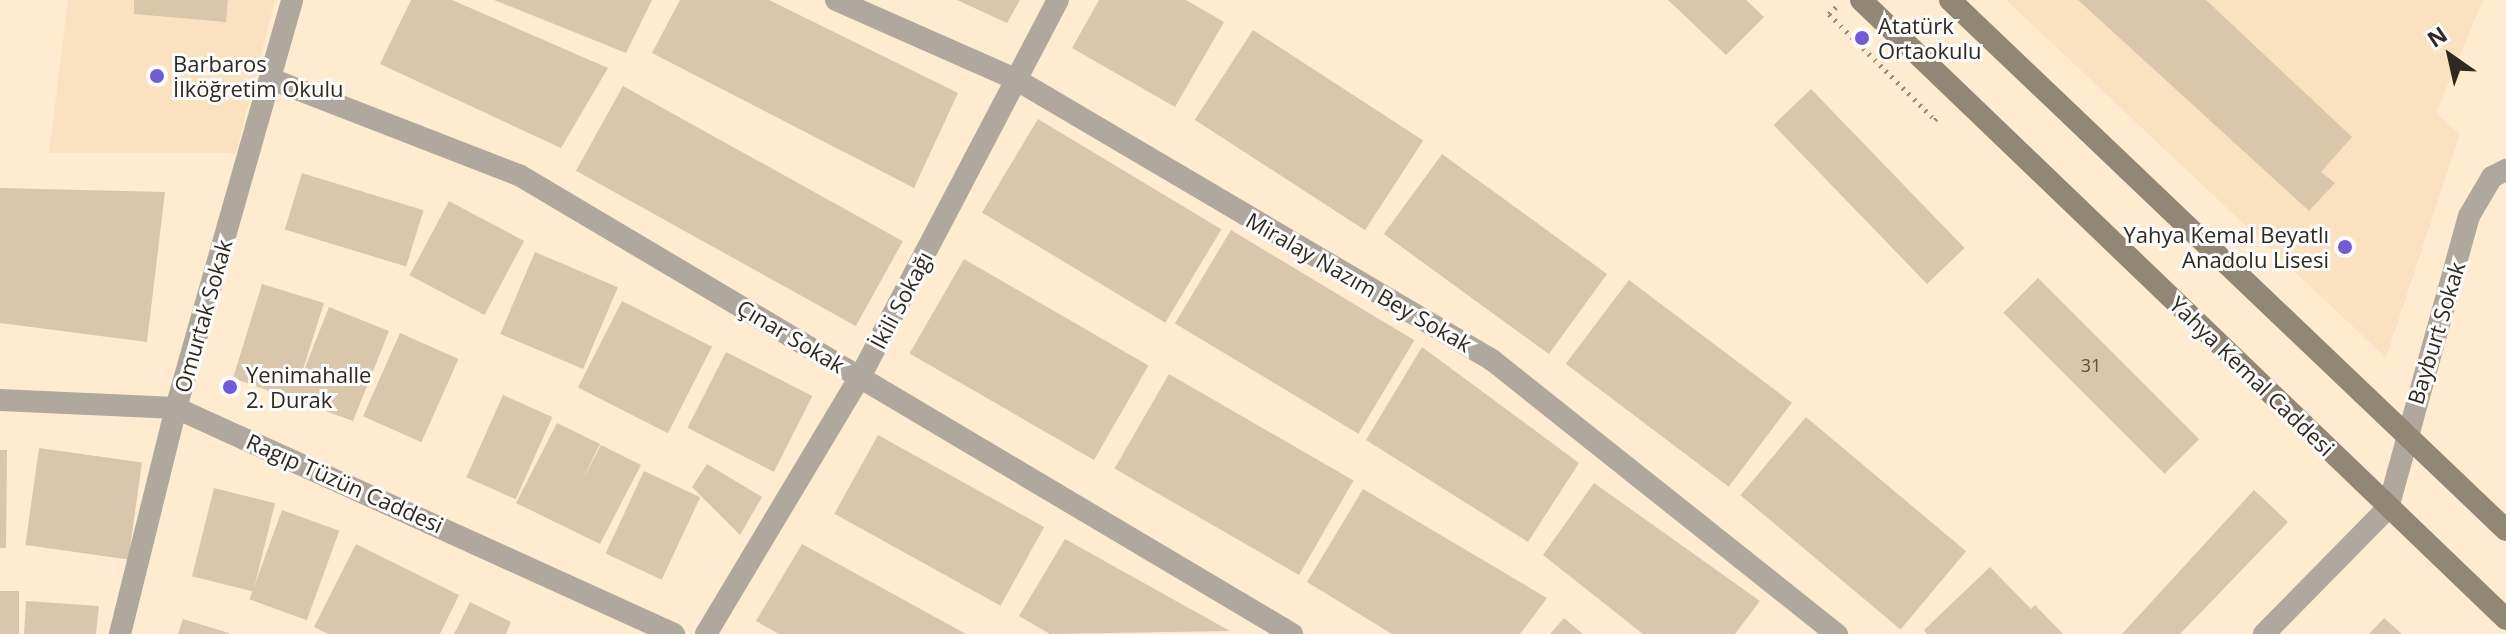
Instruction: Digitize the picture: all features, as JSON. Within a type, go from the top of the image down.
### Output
[{"type":"main road","name":"Yahya Kemal Caddesi","points":[[1861,0],[2506,619]]},
{"type":"main road","points":[[1950,0],[2506,530]]},
{"type":"street","name":"Omurtak Sokak","points":[[120,634],[176,408],[292,0]]},
{"type":"street","name":"Miralay Nazım Bey Sokak","points":[[836,0],[1017,80],[1492,360],[1837,634]]},
{"type":"street","name":"İkili Sokağı","points":[[706,634],[860,377],[1058,0]]},
{"type":"street","name":"Çınar Sokak","points":[[271,79],[519,175],[1292,634]]},
{"type":"street","name":"Bayburt Sokak","points":[[2388,508],[2405,433],[2469,216],[2492,177],[2506,170]]},
{"type":"street","name":"Ragıp Tüzün Caddesi","points":[[0,400],[176,408],[674,634]]},
{"type":"street","points":[[2264,634],[2388,508]]},
{"type":"path","points":[[1829,14],[1935,120]]},
{"type":"shaded area","name":"Barbaros İlköğretim Okulu","points":[[68,0],[275,0],[236,153],[49,153]]},
{"type":"shaded area","name":"Yahya Kemal Beyatlı Anadolu Lisesi","points":[[2006,0],[2483,0],[2436,113],[2460,135],[2386,358]]},
{"type":"building","name":"Barbaros İlköğretim Okulu","points":[[134,0],[228,0],[226,22],[134,14]]},
{"type":"building","points":[[411,0],[452,0],[608,68],[561,148],[380,64]]},
{"type":"building","points":[[494,0],[652,0],[626,53]]},
{"type":"building","points":[[680,0],[769,0],[958,93],[914,188],[652,53]]},
{"type":"building","points":[[957,0],[1020,0],[1007,23]]},
{"type":"building","points":[[1099,0],[1186,0],[1224,22],[1175,107],[1072,48]]},
{"type":"building","points":[[1668,0],[1746,0],[1764,17],[1726,55]]},
{"type":"building","points":[[2078,0],[2206,0],[2352,137],[2321,172],[2335,183],[2309,211]]},
{"type":"building","points":[[1253,30],[1423,141],[1365,230],[1195,120]]},
{"type":"building","points":[[623,86],[903,241],[856,326],[576,171]]},
{"type":"building","points":[[1811,89],[1965,248],[1927,284],[1774,125]]},
{"type":"building","points":[[1038,119],[1221,229],[1165,323],[982,212]]},
{"type":"building","points":[[1442,154],[1607,274],[1549,354],[1384,234]]},
{"type":"building","points":[[302,173],[423,210],[406,267],[285,229]]},
{"type":"building","points":[[0,188],[165,192],[147,342],[0,323]]},
{"type":"building","points":[[449,201],[524,241],[485,315],[410,275]]},
{"type":"building","points":[[1231,230],[1414,340],[1358,434],[1175,323]]},
{"type":"building","points":[[535,252],[618,287],[583,369],[500,334]]},
{"type":"building","points":[[964,259],[1148,365],[1094,460],[910,353]]},
{"type":"building","points":[[2038,278],[2199,439],[2165,474],[2003,313]]},
{"type":"building","points":[[1629,280],[1792,403],[1729,487],[1566,364]]},
{"type":"building","points":[[262,284],[324,303],[297,388],[329,307],[389,331],[353,421],[233,378]]},
{"type":"building","points":[[622,301],[712,347],[668,433],[578,387]]},
{"type":"building","points":[[400,333],[458,359],[421,442],[363,416]]},
{"type":"building","points":[[1422,347],[1579,463],[1528,542],[1366,440]]},
{"type":"building","points":[[726,352],[812,396],[774,472],[687,428]]},
{"type":"building","points":[[1169,374],[1353,480],[1299,575],[1114,468]]},
{"type":"building","points":[[503,395],[552,417],[516,499],[466,477]]},
{"type":"building","points":[[1806,417],[1966,551],[1901,629],[1740,495]]},
{"type":"building","points":[[557,423],[600,444],[581,483],[601,445],[641,465],[600,544],[516,503]]},
{"type":"building","points":[[878,435],[1044,527],[1001,606],[834,514]]},
{"type":"building","points":[[39,448],[142,462],[128,560],[25,545]]},
{"type":"building","points":[[0,450],[7,450],[6,548],[0,548]]},
{"type":"building","points":[[707,464],[762,497],[740,535],[692,487]]},
{"type":"building","points":[[644,471],[700,497],[662,580],[606,553]]},
{"type":"building","points":[[1594,483],[1760,601],[1735,634],[1643,634],[1543,555]]},
{"type":"building","points":[[214,488],[275,503],[253,592],[192,576]]},
{"type":"building","points":[[1363,489],[1547,598],[1520,634],[1392,634],[1307,582]]},
{"type":"building","points":[[2254,490],[2288,522],[2180,634],[2122,634]]},
{"type":"building","points":[[282,510],[339,531],[307,620],[250,599]]},
{"type":"building","points":[[1065,539],[1230,631],[1050,634],[1019,616]]},
{"type":"building","points":[[356,544],[459,595],[440,634],[328,634],[314,627]]},
{"type":"building","points":[[802,544],[966,634],[779,634],[756,621]]},
{"type":"building","points":[[1990,567],[2031,609],[2035,605],[2063,634],[1927,634],[1924,630]]},
{"type":"building","points":[[0,591],[19,591],[19,634],[0,634]]},
{"type":"building","points":[[26,601],[99,606],[96,634],[24,634]]},
{"type":"building","points":[[470,602],[511,622],[506,634],[454,634]]},
{"type":"building","points":[[1564,618],[1583,634],[1550,634]]},
{"type":"building","points":[[2384,618],[2402,634],[2369,634]]},
{"type":"building","points":[[183,619],[229,633],[229,634],[178,634]]},
{"type":"place","name":"Atatürk Ortaokulu","points":[[1862,38]]},
{"type":"place","name":"Barbaros İlköğretim Okulu","points":[[157,76]]},
{"type":"place","name":"Yahya Kemal Beyatlı Anadolu Lisesi","points":[[2345,247]]},
{"type":"place","name":"Yenimahalle 2. Durak","points":[[230,387]]}]
